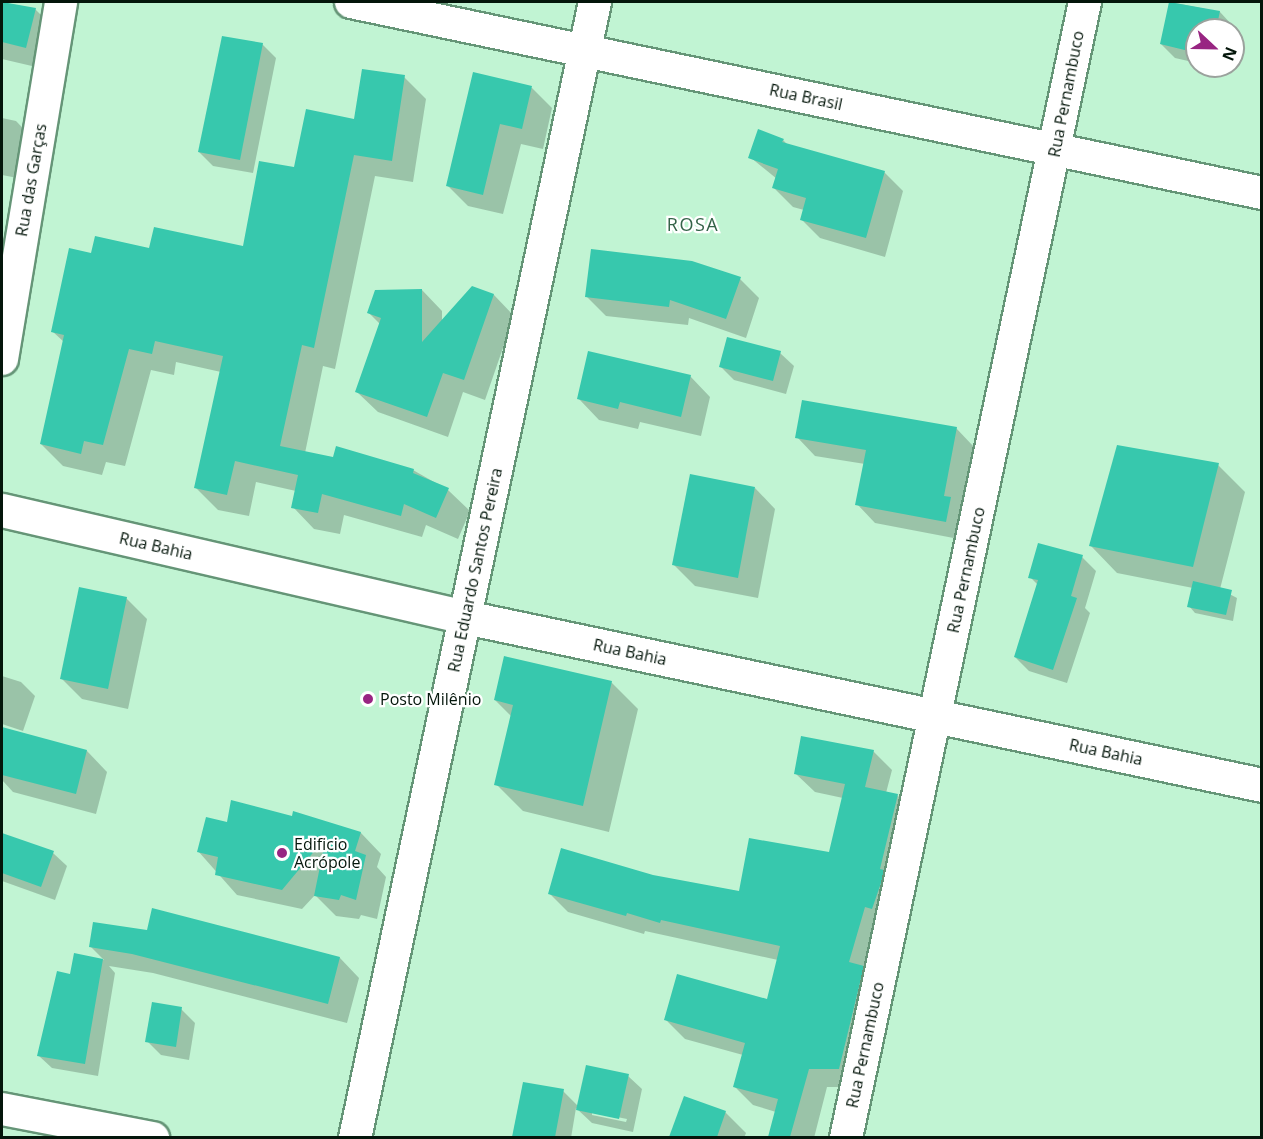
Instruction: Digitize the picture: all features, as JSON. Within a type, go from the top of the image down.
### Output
[{"type":"main road","name":"Rua Bahia","points":[[2,510],[465,617],[1262,785]]},
{"type":"street","name":"Rua das Garças","points":[[2,359],[62,2]]},
{"type":"street","name":"Rua Brasil","points":[[351,2],[1262,193]]},
{"type":"street","name":"Rua Eduardo Santos Pereira","points":[[355,1137],[595,2]]},
{"type":"street","name":"Rua Pernambuco","points":[[846,1137],[1085,2]]},
{"type":"street","points":[[2,1109],[153,1137]]},
{"type":"building","points":[[2,2],[36,8],[26,48],[2,42]]},
{"type":"building","points":[[1169,2],[1220,11],[1219,18],[1185,18],[1185,50],[1160,44]]},
{"type":"building","points":[[222,36],[263,43],[240,160],[198,152]]},
{"type":"building","points":[[362,69],[405,75],[392,161],[354,155],[314,348],[302,345],[280,446],[333,457],[336,446],[414,469],[413,473],[449,488],[436,518],[404,504],[401,516],[322,494],[318,513],[291,508],[298,475],[235,461],[227,495],[194,488],[223,356],[155,341],[152,354],[129,349],[103,445],[84,441],[81,454],[40,444],[64,335],[51,332],[69,248],[91,253],[95,236],[149,248],[154,227],[243,246],[259,161],[294,167],[306,109],[354,119]]},
{"type":"building","points":[[473,72],[532,86],[522,129],[500,124],[483,195],[446,186]]},
{"type":"building","points":[[758,129],[784,139],[782,142],[885,171],[866,238],[800,220],[806,198],[772,188],[778,169],[748,158]]},
{"type":"building","points":[[591,249],[692,261],[741,277],[726,319],[670,300],[669,307],[585,297]]},
{"type":"building","points":[[472,286],[494,294],[464,380],[443,373],[427,417],[355,392],[381,318],[367,313],[375,290],[422,289],[422,342]]},
{"type":"building","points":[[727,337],[781,351],[773,381],[719,367]]},
{"type":"building","points":[[588,351],[691,375],[681,417],[620,402],[618,409],[577,399]]},
{"type":"building","points":[[802,400],[957,427],[944,496],[951,497],[946,522],[855,505],[866,450],[795,438]]},
{"type":"building","points":[[1117,445],[1219,463],[1193,567],[1089,546]]},
{"type":"building","points":[[690,474],[755,487],[738,578],[672,565]]},
{"type":"building","points":[[1038,543],[1083,555],[1071,596],[1077,598],[1053,670],[1014,657],[1038,580],[1028,578]]},
{"type":"building","points":[[1193,581],[1232,590],[1226,615],[1187,607]]},
{"type":"building","points":[[79,587],[127,597],[108,689],[60,679]]},
{"type":"building","points":[[504,656],[612,681],[583,806],[494,785],[513,705],[494,700]]},
{"type":"building","points":[[2,727],[87,750],[76,794],[2,775]]},
{"type":"building","points":[[801,736],[874,750],[865,787],[898,794],[880,869],[884,870],[882,880],[872,909],[865,907],[849,962],[864,966],[839,1069],[809,1069],[790,1137],[768,1137],[778,1099],[733,1087],[745,1043],[664,1020],[677,974],[767,999],[780,946],[661,920],[660,923],[627,913],[626,916],[548,894],[561,848],[653,875],[739,891],[749,838],[829,852],[845,784],[794,774]]},
{"type":"building","name":"Edificio Acrópole","points":[[231,800],[292,816],[293,811],[361,832],[355,851],[366,855],[356,900],[341,895],[339,900],[314,896],[326,837],[282,890],[215,875],[218,857],[197,852],[206,817],[227,822]]},
{"type":"building","points":[[2,833],[54,851],[41,887],[2,873]]},
{"type":"building","points":[[152,908],[340,957],[328,1004],[132,954],[89,947],[93,922],[147,930]]},
{"type":"building","points":[[74,953],[103,959],[85,1064],[37,1056],[57,971],[70,974]]},
{"type":"building","points":[[152,1002],[182,1007],[176,1047],[145,1042]]},
{"type":"building","points":[[586,1065],[629,1074],[619,1119],[576,1110]]},
{"type":"building","points":[[523,1082],[564,1089],[555,1137],[512,1137]]},
{"type":"building","points":[[684,1096],[726,1111],[717,1137],[669,1137]]},
{"type":"place","name":"Posto Milênio","points":[[368,699]]},
{"type":"place","name":"Edificio Acrópole","points":[[282,853]]},
{"type":"district","name":"ROSA","points":[[693,224]]}]
